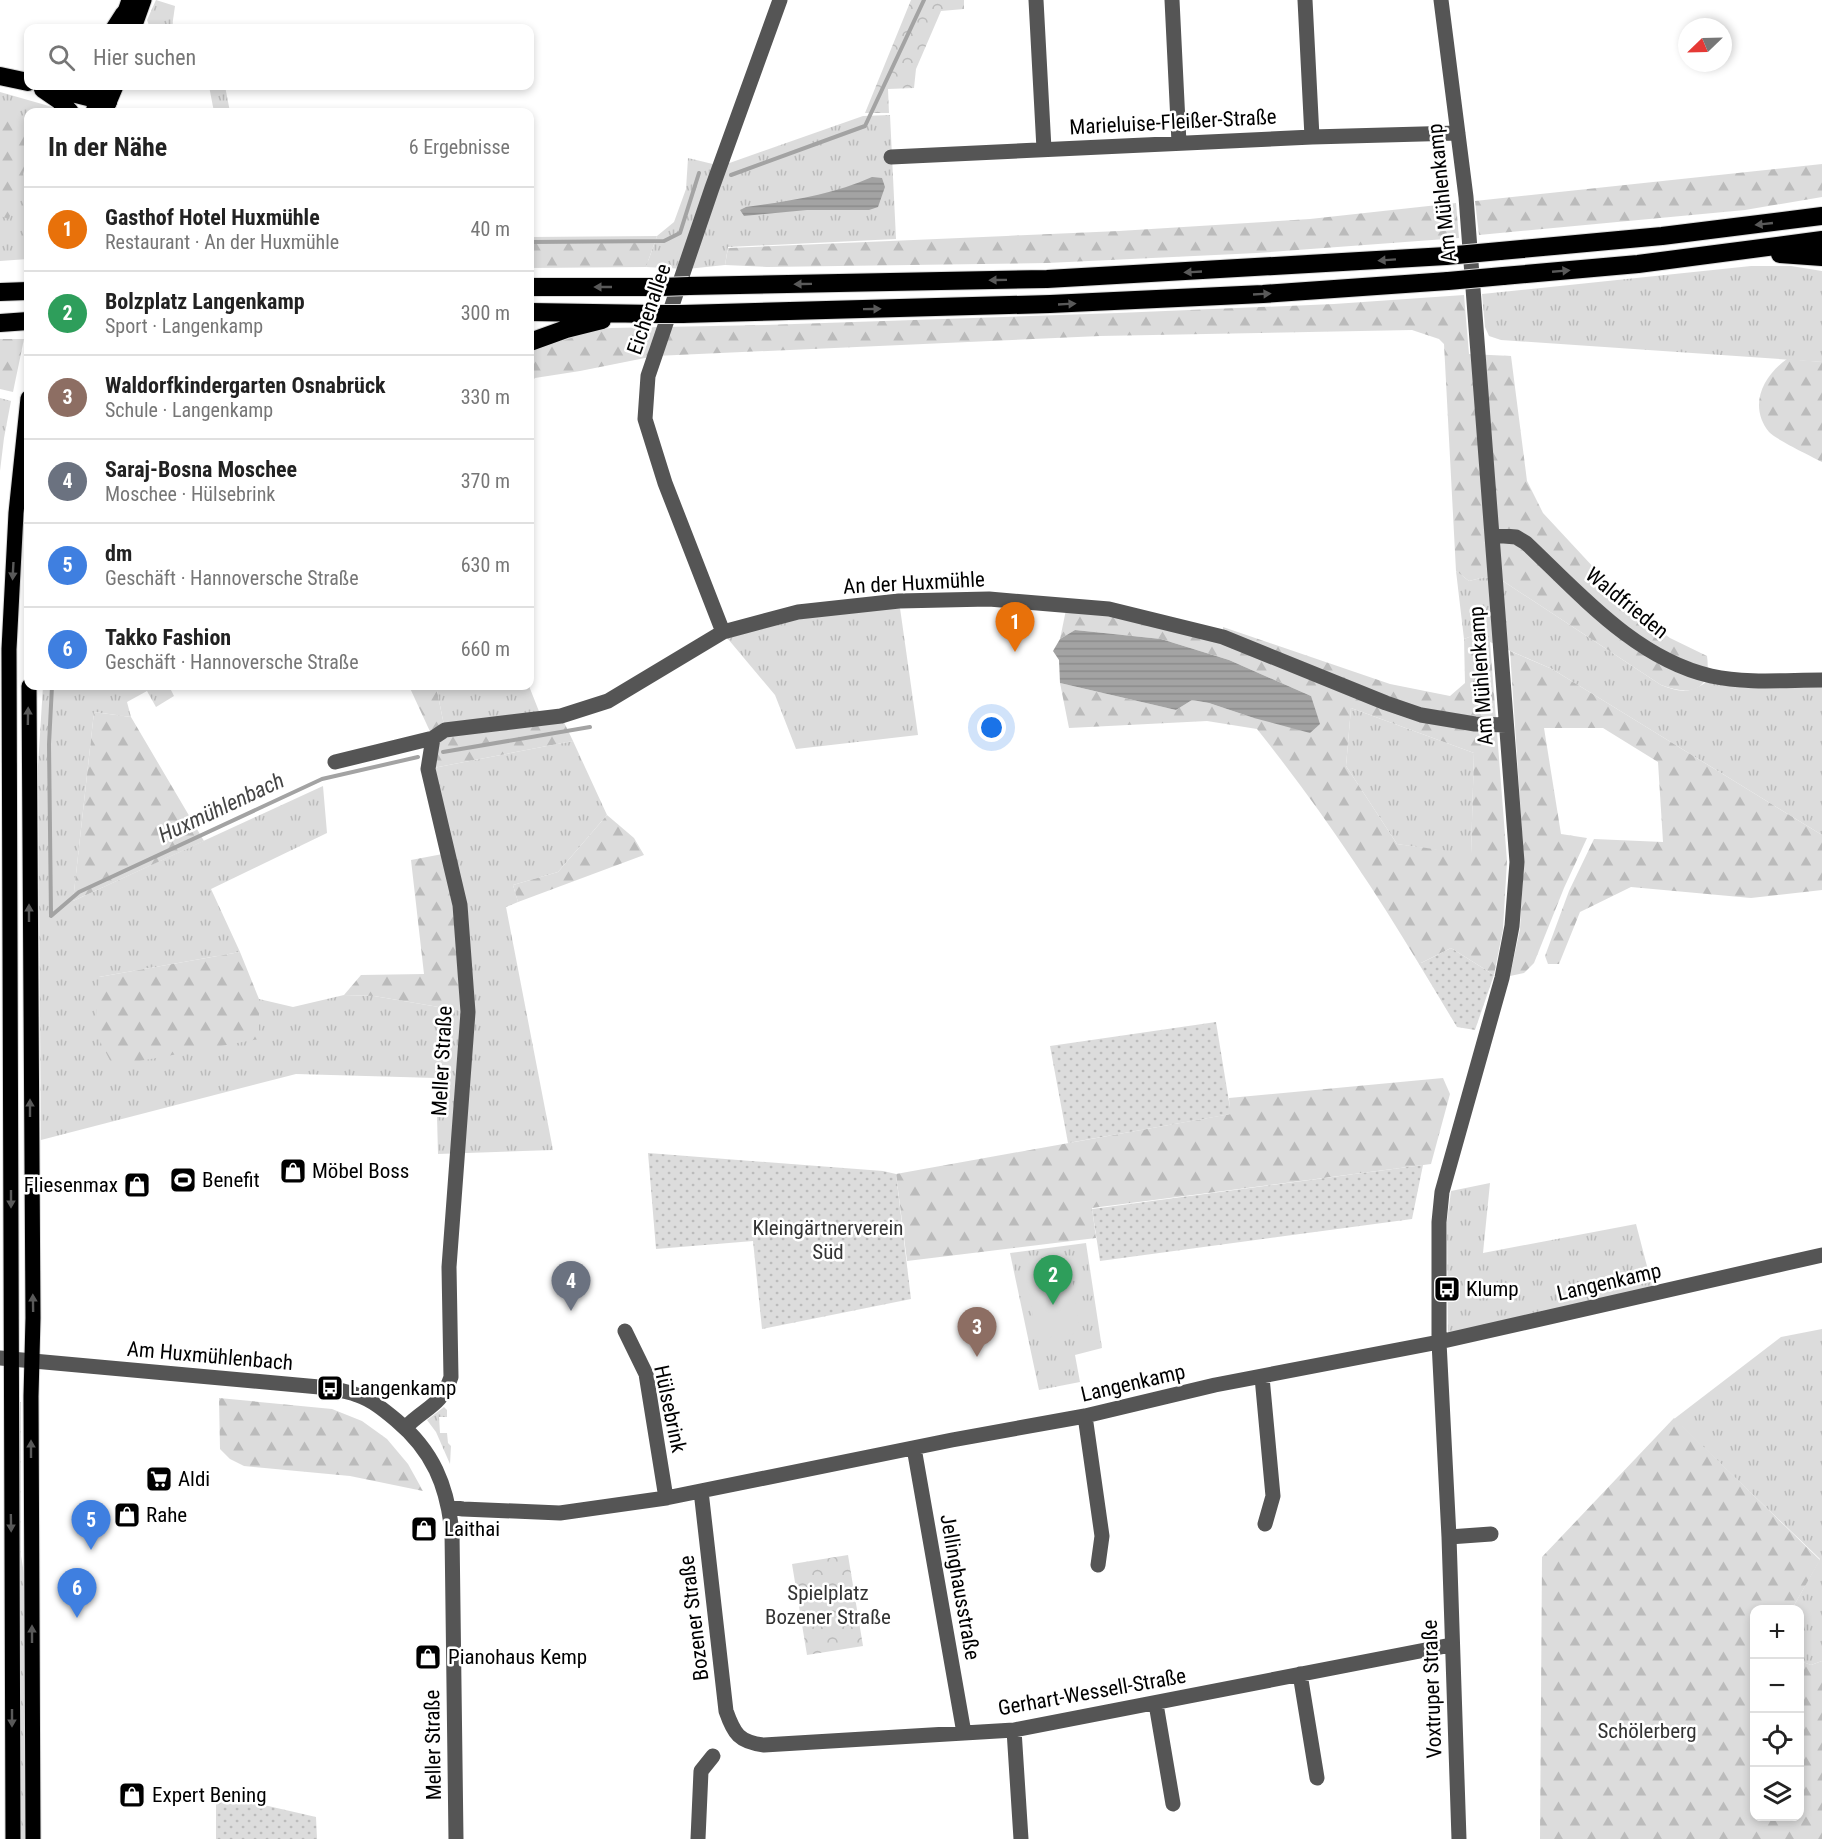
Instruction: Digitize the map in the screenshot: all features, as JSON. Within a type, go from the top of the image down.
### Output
[{"type":"highway","points":[[0,76],[24,81]]},
{"type":"highway","points":[[43,90],[59,100],[66,108]]},
{"type":"highway","points":[[57,90],[100,102]]},
{"type":"highway","points":[[534,287],[661,287],[1047,279],[1446,256],[1662,236],[1822,216]]},
{"type":"highway","points":[[534,312],[682,314],[1062,304],[1263,294],[1638,264],[1822,240]]},
{"type":"highway","points":[[1746,251],[1822,257]]},
{"type":"highway","points":[[3,292],[24,291]]},
{"type":"highway","points":[[534,341],[566,329],[648,314]]},
{"type":"highway","points":[[0,322],[24,321]]},
{"type":"main road","points":[[124,20],[144,0]]},
{"type":"main road","points":[[100,102],[112,90]]},
{"type":"main road","points":[[12,1839],[5,1359],[12,1312],[9,684],[24,475]]},
{"type":"main road","points":[[28,690],[33,1839]]},
{"type":"street","name":"Eichenallee","points":[[723,633],[665,483],[645,419],[648,376],[712,188],[780,0]]},
{"type":"street","points":[[1036,0],[1044,149]]},
{"type":"street","points":[[1172,0],[1179,143]]},
{"type":"street","points":[[1305,0],[1312,137]]},
{"type":"street","name":"Am Mühlenkamp","points":[[1439,1342],[1439,1222],[1443,1192],[1503,978],[1512,926],[1516,862],[1466,197],[1441,0]]},
{"type":"street","name":"Marieluise-Fleißer-Straße","points":[[891,158],[1312,137],[1458,133]]},
{"type":"street","name":"Waldfrieden","points":[[1492,535],[1502,534],[1516,537],[1526,543],[1630,638],[1683,667],[1712,676],[1745,681],[1822,680]]},
{"type":"street","name":"An der Huxmühle","points":[[335,762],[433,738],[445,730],[561,716],[608,701],[723,633],[798,612],[899,601],[989,599],[1109,609],[1223,637],[1421,715],[1475,724],[1506,725]]},
{"type":"street","name":"Meller Straße","points":[[405,1428],[432,1407],[447,1390],[451,1377],[449,1267],[468,1012],[460,904],[428,769],[433,738]]},
{"type":"street","name":"Langenkamp","points":[[449,1506],[463,1509],[560,1513],[666,1498],[1085,1416],[1215,1385],[1439,1342],[1822,1255]]},
{"type":"street","name":"Hülsebrink","points":[[625,1331],[646,1374],[666,1498]]},
{"type":"street","name":"Voxtruper Straße","points":[[1439,1342],[1449,1537],[1459,1839]]},
{"type":"street","name":"Am Huxmühlenbach","points":[[5,1359],[330,1388],[358,1395],[381,1407],[405,1428],[429,1455],[440,1477],[449,1506]]},
{"type":"street","points":[[1262,1377],[1273,1496],[1265,1524]]},
{"type":"street","points":[[1085,1416],[1101,1536],[1098,1565]]},
{"type":"street","name":"Jellinghausstraße","points":[[914,1448],[964,1733]]},
{"type":"street","name":"Bozener Straße","points":[[700,1491],[726,1711],[730,1725],[738,1737]]},
{"type":"street","name":"Meller Straße","points":[[449,1506],[452,1532],[456,1839]]},
{"type":"street","points":[[1449,1537],[1491,1534]]},
{"type":"street","name":"Gerhart-Wessell-Straße","points":[[738,1737],[750,1743],[764,1745],[1014,1730],[1451,1645]]},
{"type":"street","points":[[1300,1674],[1317,1778]]},
{"type":"street","points":[[1156,1704],[1173,1804]]},
{"type":"street","points":[[1014,1730],[1021,1839]]},
{"type":"street","points":[[698,1839],[701,1771],[713,1756]]},
{"type":"green space","points":[[156,0],[175,6],[172,24],[148,24],[147,20]]},
{"type":"green space","points":[[911,0],[964,0],[964,9],[941,11],[916,69],[914,88],[888,89],[889,113],[865,113]]},
{"type":"green space","points":[[210,90],[226,90],[229,108],[213,108]]},
{"type":"green space","points":[[0,92],[56,108],[24,108],[24,259],[0,261]]},
{"type":"green space","points":[[0,113],[24,121],[24,170],[9,219],[0,216]]},
{"type":"green space","points":[[890,115],[896,239],[728,247],[725,265],[687,269],[646,267],[657,236],[674,222],[686,189],[688,158],[721,166],[863,116]]},
{"type":"green space","points":[[1822,164],[1822,197],[1745,210],[1479,235],[1475,201]]},
{"type":"green space","points":[[1456,203],[1459,238],[1257,253],[1047,263],[767,267],[725,265],[728,248],[1119,231],[1310,219]]},
{"type":"green space","points":[[657,236],[646,267],[534,268],[534,237]]},
{"type":"green space","points":[[1751,266],[1791,266],[1822,271],[1822,362],[1501,340],[1489,336],[1485,327],[1482,294]]},
{"type":"green space","points":[[1464,295],[1469,354],[1511,356],[1527,481],[1543,513],[1635,612],[1670,638],[1707,656],[1708,668],[1702,684],[1690,690],[1661,685],[1503,581],[1485,577],[1469,581],[1456,571],[1444,344],[1439,339],[1412,330],[1100,336],[655,356],[534,379],[534,344],[568,333],[611,328],[765,325],[1334,304]]},
{"type":"green space","points":[[0,339],[24,339],[13,392],[0,389]]},
{"type":"green space","points":[[1787,359],[1822,362],[1822,462],[1773,435],[1763,422],[1759,402],[1761,392],[1771,374]]},
{"type":"green space","points":[[0,398],[11,401],[0,471]]},
{"type":"green space","points":[[1456,571],[1469,581],[1485,577],[1503,581],[1667,687],[1689,690],[1706,682],[1746,688],[1822,687],[1822,835],[1552,669],[1490,642],[1472,636],[1464,639]]},
{"type":"green space","points":[[899,601],[918,735],[796,749],[775,695],[723,633]]},
{"type":"green space","points":[[1067,605],[1223,636],[1223,627],[1390,684],[1450,696],[1465,683],[1464,639],[1472,636],[1490,642],[1507,861],[1503,929],[1494,975],[1451,948],[1419,964],[1342,843],[1257,729],[1207,721],[1069,728],[1060,683],[1176,710],[1192,700],[1209,703],[1254,718],[1311,696],[1229,660],[1161,639],[1075,630],[1060,639]],"holes":[[[1351,708],[1474,753],[1471,854],[1397,844],[1346,766]]]},
{"type":"green space","points":[[1510,651],[1552,669],[1822,835],[1822,890],[1751,898],[1631,887],[1580,912],[1559,964],[1548,964],[1545,956],[1569,891],[1594,839],[1663,842],[1658,762],[1603,728],[1544,728],[1561,834],[1587,838],[1534,963],[1524,973],[1510,976],[1520,929],[1524,861]]},
{"type":"green space","points":[[43,690],[171,690],[174,696],[156,707],[147,691],[127,702],[131,717],[94,712],[73,901],[323,786],[327,833],[211,889],[240,952],[99,977],[259,1039],[259,999],[293,1007],[344,995],[374,996],[468,1012],[428,769],[573,741],[607,815],[558,872],[513,885],[518,902],[506,907],[553,1150],[438,1154],[436,1078],[296,1074],[41,1140],[38,766]]},
{"type":"green space","points":[[411,690],[437,690],[445,730],[561,716],[573,741],[428,769],[433,738]]},
{"type":"green space","points":[[437,690],[531,690],[542,719],[445,730]]},
{"type":"green space","points":[[1351,708],[1474,753],[1471,855],[1397,844],[1346,766]]},
{"type":"green space","points":[[94,712],[131,717],[204,841],[73,901]]},
{"type":"green space","points":[[607,815],[634,838],[644,855],[518,902],[513,885],[558,872]]},
{"type":"green space","points":[[448,853],[468,1012],[374,996],[344,995],[361,975],[424,974],[411,860]]},
{"type":"green space","points":[[1451,948],[1494,975],[1475,1030],[1457,1027],[1419,964]]},
{"type":"green space","points":[[240,952],[259,999],[259,1039],[113,1066],[95,1032],[99,977]]},
{"type":"green space","points":[[1216,1022],[1231,1114],[1068,1143],[1050,1046]]},
{"type":"green space","points":[[1443,1078],[1450,1094],[1431,1164],[1092,1208],[1096,1238],[907,1261],[896,1174],[1230,1114],[1229,1098]]},
{"type":"green space","name":"Kleingärtnerverein Süd","points":[[648,1153],[883,1171],[896,1174],[911,1299],[762,1329],[753,1241],[656,1249]]},
{"type":"green space","points":[[1423,1165],[1412,1219],[1100,1261],[1092,1209]]},
{"type":"green space","points":[[1490,1183],[1483,1253],[1636,1224],[1654,1293],[1448,1340],[1447,1221],[1451,1191]]},
{"type":"green space","points":[[1086,1243],[1102,1348],[1075,1355],[1080,1382],[1039,1390],[1010,1253]]},
{"type":"green space","points":[[1071,1271],[1080,1333],[1036,1339],[1027,1277]]},
{"type":"green space","points":[[1822,1329],[1822,1661],[1811,1665],[1804,1662],[1804,1605],[1794,1605],[1820,1559],[1674,1419],[1781,1337]]},
{"type":"green space","points":[[219,1398],[332,1409],[362,1421],[387,1439],[408,1464],[423,1491],[350,1476],[244,1466],[230,1459],[220,1449]]},
{"type":"green space","points":[[17,1402],[21,1402],[21,1556],[28,1596],[29,1839],[19,1839]]},
{"type":"green space","points":[[444,1407],[447,1410],[447,1417],[439,1417],[440,1433],[447,1433],[448,1443],[451,1446],[450,1464],[436,1432],[427,1420]]},
{"type":"green space","name":"Schölerberg","points":[[1674,1418],[1820,1560],[1794,1605],[1750,1605],[1750,1821],[1804,1821],[1804,1662],[1811,1665],[1822,1661],[1822,1839],[1540,1839],[1542,1557]]},
{"type":"green space","name":"Spielplatz Bozener Straße","points":[[848,1555],[863,1646],[807,1655],[792,1564]]},
{"type":"green space","points":[[216,1794],[316,1817],[317,1839],[216,1839]]},
{"type":"shaded area","points":[[872,177],[882,178],[885,187],[878,207],[869,210],[807,210],[744,216],[740,210],[826,193]]},
{"type":"shaded area","points":[[1075,630],[1161,639],[1229,660],[1311,696],[1320,724],[1310,733],[1209,703],[1192,700],[1176,710],[1060,683],[1059,660],[1053,651],[1060,639]]},
{"type":"waterway","points":[[731,175],[865,126],[924,0]]},
{"type":"waterway","points":[[534,242],[664,241],[680,233],[699,173]]},
{"type":"waterway","points":[[51,915],[49,744],[52,690]]},
{"type":"waterway","name":"Huxmühlenbach","points":[[443,752],[590,727]]},
{"type":"waterway","name":"Huxmühlenbach","points":[[51,916],[79,892],[322,779],[418,757]]},
{"type":"place","name":"Gasthof Hotel Huxmühle","points":[[1015,652]]},
{"type":"place","name":"Möbel Boss","points":[[293,1171]]},
{"type":"place","name":"Benefit","points":[[183,1180]]},
{"type":"place","name":"Fliesenmax","points":[[137,1185]]},
{"type":"place","name":"Klump","points":[[1447,1289]]},
{"type":"place","name":"Bolzplatz Langenkamp","points":[[1053,1305]]},
{"type":"place","name":"Saraj-Bosna Moschee","points":[[571,1311]]},
{"type":"place","name":"Waldorfkindergarten Osnabrück","points":[[977,1357]]},
{"type":"place","name":"Langenkamp","points":[[330,1388]]},
{"type":"place","name":"Aldi","points":[[159,1479]]},
{"type":"place","name":"Rahe","points":[[127,1515]]},
{"type":"place","name":"Laithai","points":[[424,1529]]},
{"type":"place","name":"dm","points":[[91,1550]]},
{"type":"place","name":"Takko Fashion","points":[[77,1618]]},
{"type":"place","name":"Pianohaus Kemp","points":[[428,1657]]},
{"type":"place","name":"Expert Bening","points":[[132,1795]]}]
